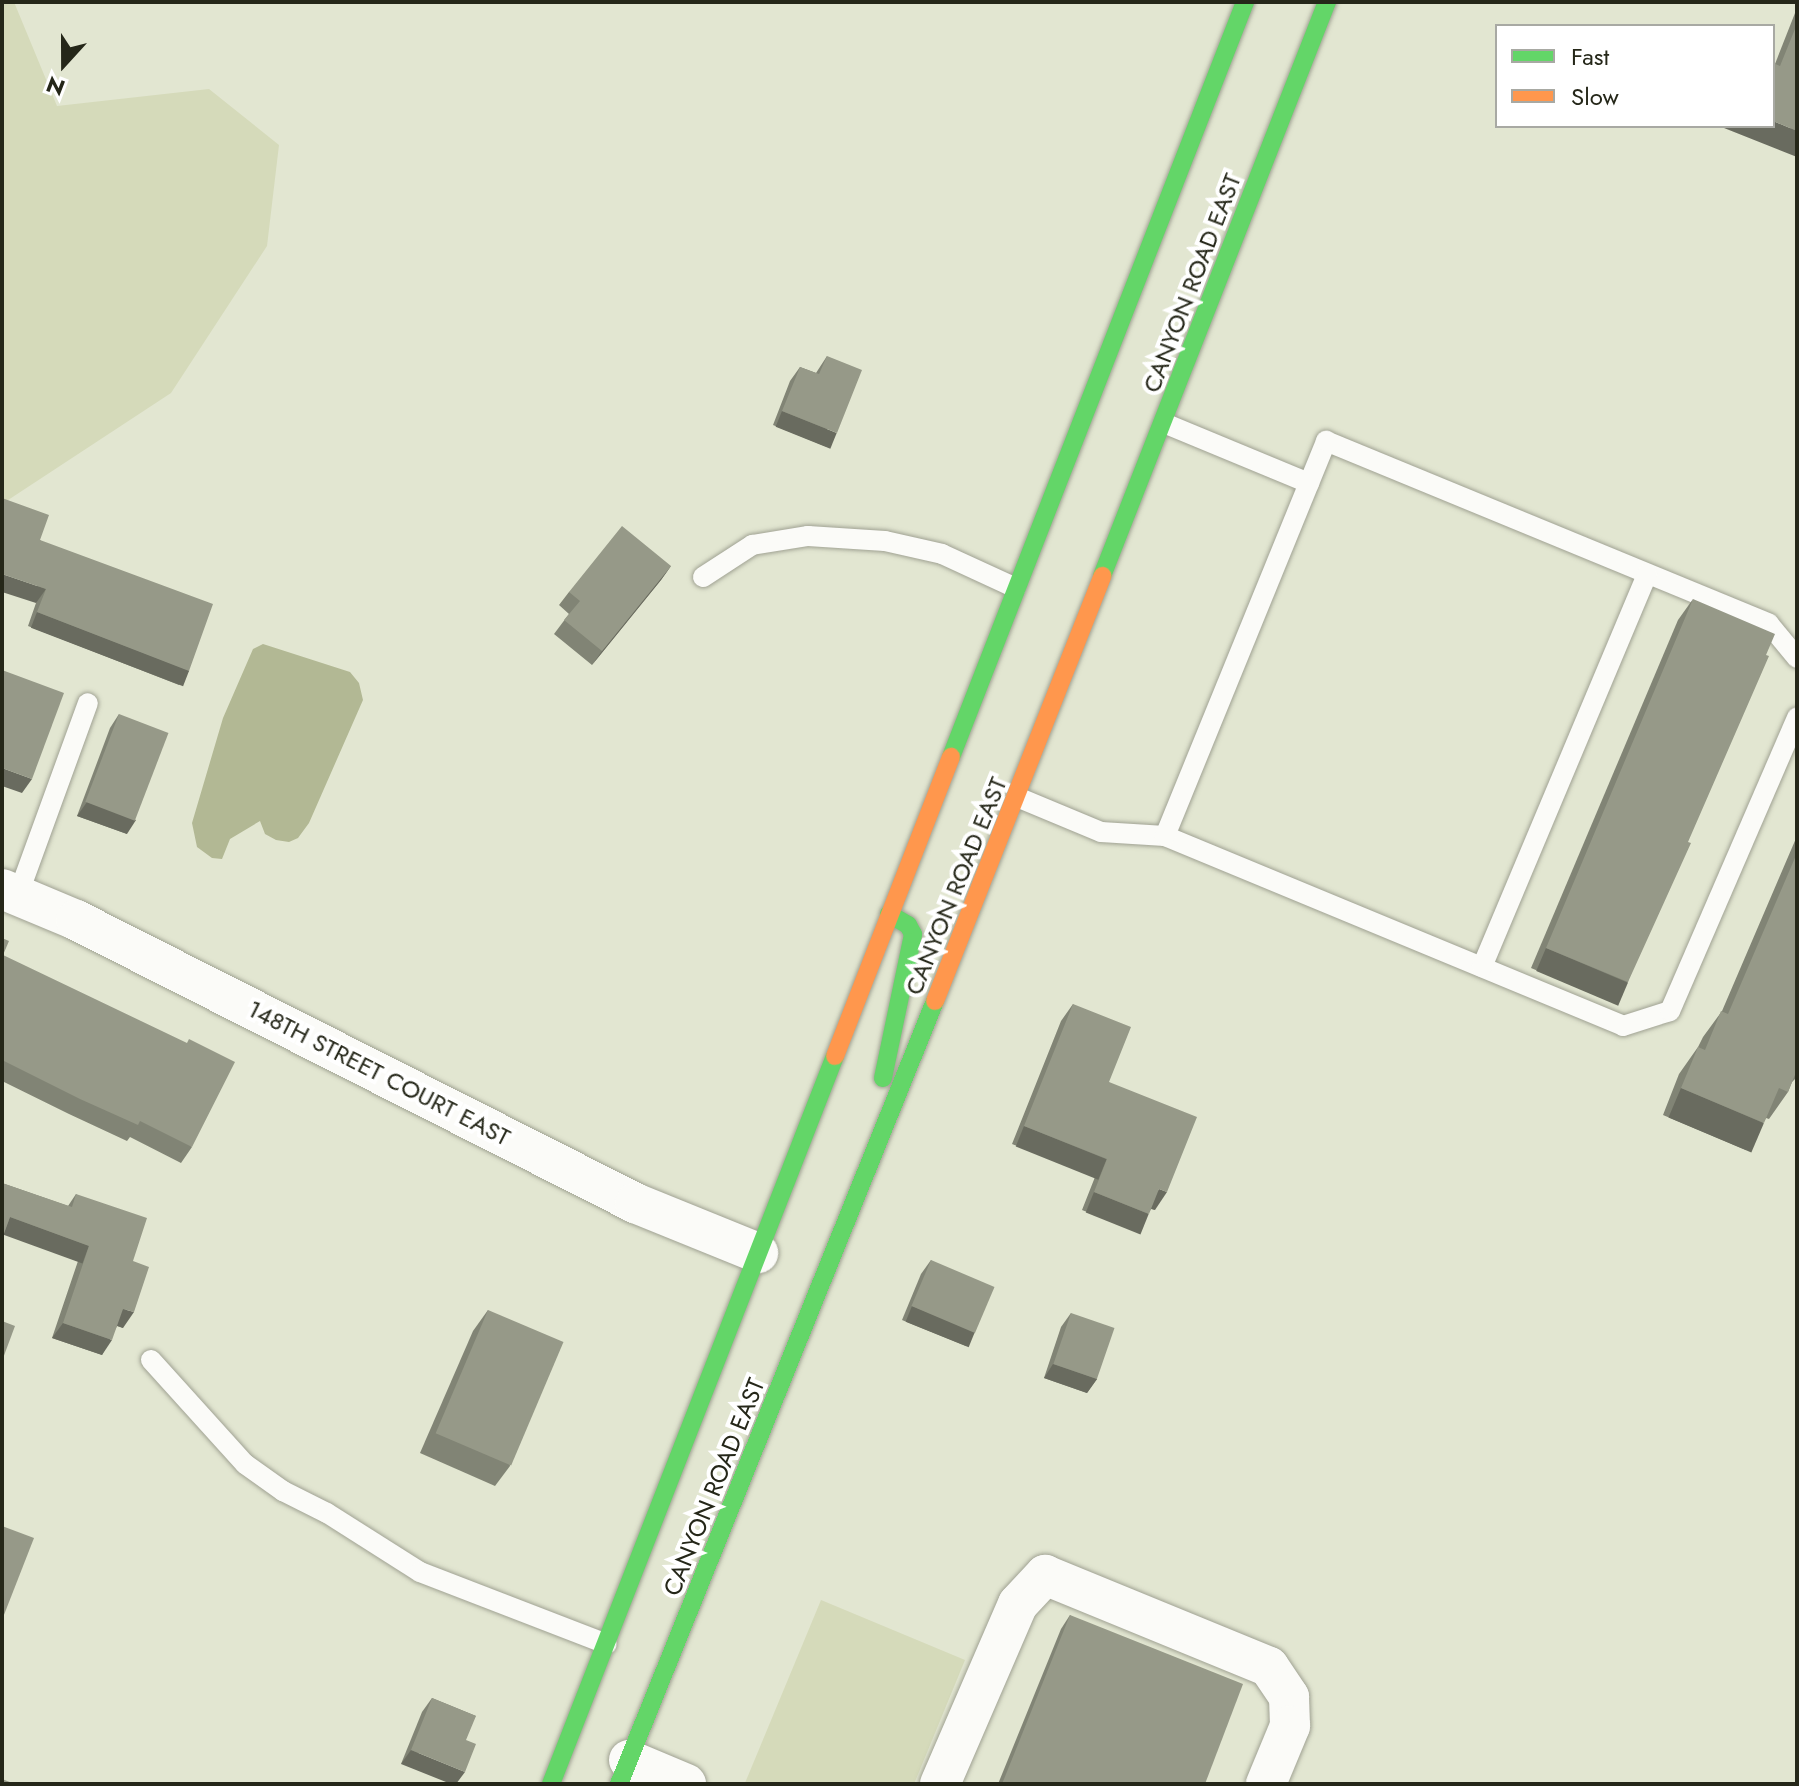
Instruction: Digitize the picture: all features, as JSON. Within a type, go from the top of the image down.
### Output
[{"type":"main road","name":"CANYON ROAD EAST","points":[[551,1784],[1245,2]]},
{"type":"main road","name":"CANYON ROAD EAST","points":[[624,1772],[1017,797],[1327,2]]},
{"type":"main road","points":[[859,1194],[913,934],[908,925],[889,914]]},
{"type":"street","name":"148TH STREET COURT EAST","points":[[10,892],[76,920],[635,1203],[758,1253]]},
{"type":"street","points":[[940,1784],[1018,1604],[1045,1575],[1269,1667],[1289,1697],[1290,1726],[1266,1784]]},
{"type":"street","points":[[624,1772],[686,1784]]},
{"type":"lane","points":[[1164,423],[1309,483]]},
{"type":"lane","points":[[1165,836],[1326,441],[1769,624],[1797,658]]},
{"type":"lane","points":[[703,577],[752,545],[808,536],[885,541],[942,554],[1016,588]]},
{"type":"lane","points":[[1482,967],[1647,574]]},
{"type":"lane","points":[[10,892],[88,703]]},
{"type":"lane","points":[[1017,797],[1101,832],[1165,836],[1623,1026],[1670,1011],[1797,717]]},
{"type":"lane","points":[[151,1360],[245,1464],[283,1491],[327,1513],[420,1572],[607,1644]]},
{"type":"shaded area","points":[[2,2],[14,2],[57,106],[209,89],[279,145],[267,246],[171,393],[2,504]]},
{"type":"shaded area","points":[[263,644],[350,672],[359,683],[363,700],[309,823],[298,838],[289,842],[276,840],[265,834],[260,821],[230,839],[222,859],[212,858],[197,847],[192,823],[223,718],[253,649]]},
{"type":"shaded area","points":[[821,1600],[965,1660],[914,1784],[745,1783]]},
{"type":"building","points":[[1797,24],[1797,131],[1775,122],[1775,64],[1780,66]]},
{"type":"building","points":[[827,356],[862,370],[837,433],[782,411],[800,367],[819,374]]},
{"type":"building","points":[[2,498],[49,515],[40,540],[213,604],[189,671],[37,612],[46,589],[2,574]]},
{"type":"building","points":[[622,526],[671,566],[602,651],[564,620],[580,601],[569,592]]},
{"type":"building","points":[[1693,599],[1775,634],[1766,655],[1769,656],[1688,842],[1691,843],[1628,982],[1546,948]]},
{"type":"building","points":[[2,670],[64,693],[32,779],[2,768]]},
{"type":"building","points":[[119,714],[168,733],[135,821],[85,802]]},
{"type":"building","points":[[1797,853],[1797,1070],[1788,1092],[1779,1088],[1764,1123],[1681,1088],[1698,1047],[1705,1050],[1721,1011],[1728,1014]]},
{"type":"building","points":[[2,938],[9,941],[3,955],[187,1043],[189,1039],[235,1062],[192,1147],[140,1121],[138,1125],[80,1099],[2,1060]]},
{"type":"building","points":[[1073,1004],[1131,1027],[1109,1082],[1197,1117],[1167,1192],[1159,1189],[1149,1214],[1094,1192],[1107,1159],[1024,1126]]},
{"type":"building","points":[[2,1183],[72,1207],[76,1194],[147,1218],[133,1261],[149,1267],[134,1312],[123,1309],[112,1340],[63,1323],[89,1246],[10,1217],[2,1239]]},
{"type":"building","points":[[931,1260],[995,1287],[975,1333],[911,1306]]},
{"type":"building","points":[[488,1310],[563,1342],[511,1465],[436,1433]]},
{"type":"building","points":[[1071,1313],[1114,1328],[1097,1379],[1053,1364]]},
{"type":"building","points":[[2,1321],[15,1326],[2,1361]]},
{"type":"building","points":[[2,1526],[34,1538],[2,1620]]},
{"type":"building","points":[[1070,1615],[1243,1684],[1205,1784],[1002,1784]]},
{"type":"building","points":[[432,1698],[476,1716],[466,1740],[476,1744],[465,1772],[411,1750]]},
{"type":"traffic: fast","points":[[951,757],[1245,2]]},
{"type":"traffic: fast","points":[[1102,576],[1327,2]]},
{"type":"traffic: fast","points":[[883,1078],[913,934],[908,925],[889,914]]},
{"type":"traffic: fast","points":[[619,1784],[935,1001]]},
{"type":"traffic: fast","points":[[551,1784],[835,1056]]},
{"type":"traffic: slow","points":[[935,1001],[1102,576]]},
{"type":"traffic: slow","points":[[835,1056],[951,757]]}]
